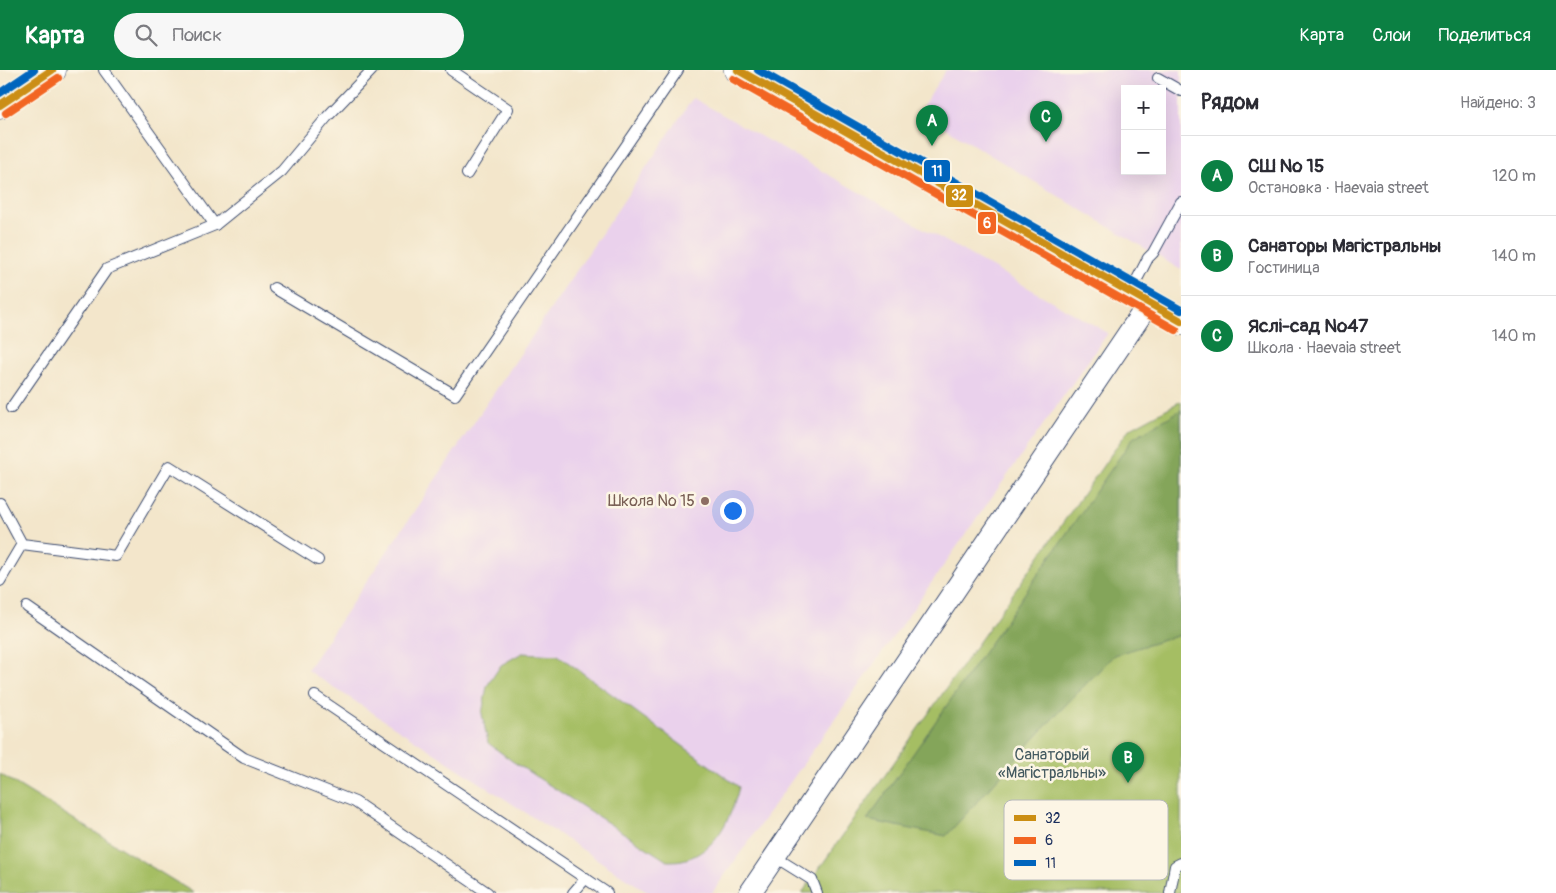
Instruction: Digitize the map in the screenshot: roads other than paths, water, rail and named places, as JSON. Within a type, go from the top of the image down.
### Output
[{"type":"main road","points":[[0,105],[52,70]]},
{"type":"main road","points":[[738,70],[1181,321]]},
{"type":"street","points":[[750,893],[1140,297]]},
{"type":"lane","points":[[104,70],[215,225]]},
{"type":"lane","points":[[11,408],[107,269],[215,225],[282,171],[327,117],[372,70]]},
{"type":"lane","points":[[451,70],[508,109],[467,174]]},
{"type":"lane","points":[[274,288],[456,396],[678,70]]},
{"type":"lane","points":[[1158,78],[1181,91]]},
{"type":"lane","points":[[1140,297],[1148,258],[1153,253],[1181,202]]},
{"type":"lane","points":[[22,544],[116,556],[170,466],[318,560]]},
{"type":"lane","points":[[0,503],[22,544]]},
{"type":"lane","points":[[0,581],[22,544]]},
{"type":"lane","points":[[27,607],[244,758],[355,802],[488,893]]},
{"type":"lane","points":[[314,696],[607,893]]},
{"type":"lane","points":[[775,857],[812,880],[817,893]]},
{"type":"lane","points":[[1170,893],[1175,866],[1181,863]]},
{"type":"lane","points":[[574,893],[586,878]]},
{"type":"place","name":"Яслі-сад №47","points":[[1046,142]]},
{"type":"place","name":"СШ № 15","points":[[932,146]]},
{"type":"place","name":"Школа № 15","points":[[705,501]]},
{"type":"place","name":"Санаторы Магістральны","points":[[1128,783]]},
{"type":"park label","name":"Санаторый «Магістральны»","points":[[1052,764]]}]
